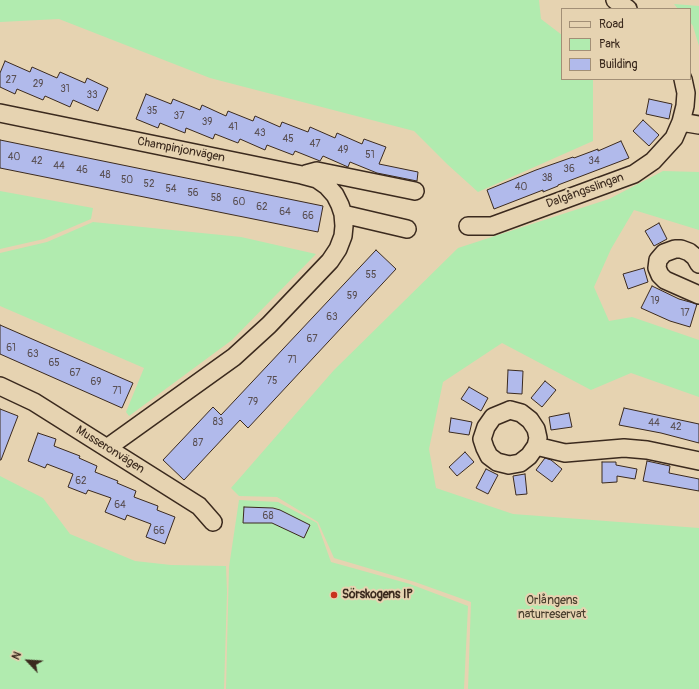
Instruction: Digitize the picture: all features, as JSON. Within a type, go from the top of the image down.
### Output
[{"type":"street","points":[[615,0],[627,8]]},
{"type":"street","name":"Dalgångsslingan","points":[[468,226],[492,226],[634,174],[653,161],[674,138],[681,122],[685,106],[686,92],[684,80]]},
{"type":"street","name":"Champinjonvägen","points":[[0,113],[317,179],[327,186],[335,195],[343,214],[343,236],[338,249],[330,261],[251,343],[234,358],[107,448]]},
{"type":"street","points":[[681,122],[699,125]]},
{"type":"street","points":[[302,175],[317,171],[415,191]]},
{"type":"street","points":[[343,214],[407,229]]},
{"type":"street","points":[[699,264],[695,257],[689,252],[681,249],[675,249],[664,253],[658,260],[657,268],[660,275],[665,280],[699,296]]},
{"type":"street","name":"Musseronvägen","points":[[0,386],[34,402],[199,506],[213,522]]},
{"type":"street","points":[[536,446],[566,453],[624,448],[647,450],[699,461]]},
{"type":"green space","points":[[0,0],[539,0],[541,19],[561,34],[561,80],[593,80],[593,141],[478,192],[414,131],[210,78],[59,19],[0,22]]},
{"type":"green space","points":[[674,4],[699,6],[699,46],[691,23],[691,8],[677,8]]},
{"type":"green space","name":"Orlångens naturreservat","points":[[663,171],[699,172],[699,230],[634,210],[611,249],[594,287],[609,321],[632,317],[699,340],[699,397],[631,373],[591,390],[502,343],[443,382],[429,449],[436,488],[513,514],[699,528],[699,689],[468,689],[471,602],[415,582],[334,558],[318,522],[277,497],[239,496],[231,488],[334,370],[458,248],[609,199]]},
{"type":"green space","points":[[0,191],[93,208],[91,219],[44,239],[0,249]]},
{"type":"green space","points":[[93,222],[241,237],[316,254],[232,340],[129,416],[126,412],[144,368],[0,306],[0,253],[47,242]]},
{"type":"green space","points":[[0,476],[43,498],[70,534],[135,561],[171,565],[226,566],[227,592],[224,689],[0,689]]},
{"type":"green space","name":"Sörskogens IP","points":[[239,500],[278,502],[317,523],[331,562],[410,584],[468,606],[464,689],[226,689],[229,567]]},
{"type":"building","points":[[5,61],[30,72],[32,67],[57,78],[60,72],[85,83],[87,78],[108,88],[98,111],[73,100],[70,107],[45,96],[43,100],[17,89],[15,94],[0,87],[0,73]]},
{"type":"building","points":[[146,94],[171,104],[173,99],[200,110],[202,105],[226,116],[228,111],[253,121],[255,116],[280,127],[282,122],[308,132],[310,127],[335,138],[337,133],[362,144],[364,139],[386,147],[379,164],[418,172],[417,181],[377,173],[350,162],[348,167],[323,156],[320,161],[295,151],[293,155],[267,145],[265,150],[240,139],[238,143],[215,134],[213,139],[186,128],[185,133],[160,123],[158,128],[136,119]]},
{"type":"building","points":[[649,99],[672,104],[669,119],[646,114]]},
{"type":"building","points":[[643,120],[659,135],[649,146],[633,131]]},
{"type":"building","points":[[0,140],[323,206],[318,232],[0,168]]},
{"type":"building","points":[[621,141],[629,158],[543,192],[543,190],[494,209],[487,190],[536,170],[598,149],[598,151]]},
{"type":"building","points":[[659,223],[667,239],[654,246],[645,231]]},
{"type":"building","points":[[376,250],[396,269],[248,428],[240,420],[184,480],[163,460],[213,407],[221,415]]},
{"type":"building","points":[[644,268],[648,282],[628,289],[623,274]]},
{"type":"building","points":[[652,286],[679,299],[697,304],[690,327],[670,321],[641,308]]},
{"type":"building","points":[[0,325],[133,383],[122,408],[0,354]]},
{"type":"building","points":[[508,370],[523,371],[522,394],[507,393]]},
{"type":"building","points":[[545,381],[556,390],[542,407],[531,398]]},
{"type":"building","points":[[469,387],[488,398],[481,411],[461,399]]},
{"type":"building","points":[[624,408],[699,424],[699,443],[661,433],[619,425]]},
{"type":"building","points":[[0,409],[18,416],[1,460],[0,460]]},
{"type":"building","points":[[569,413],[572,427],[551,430],[549,417]]},
{"type":"building","points":[[451,418],[472,422],[469,435],[449,432]]},
{"type":"building","points":[[38,433],[56,439],[54,446],[80,456],[79,458],[97,466],[95,472],[118,481],[117,483],[136,491],[134,497],[158,506],[157,510],[175,517],[165,544],[146,537],[151,524],[127,515],[125,520],[105,512],[111,498],[88,490],[86,494],[68,487],[73,474],[47,464],[45,468],[28,461]]},
{"type":"building","points":[[465,452],[474,462],[457,476],[449,467]]},
{"type":"building","points":[[545,458],[551,460],[562,469],[552,482],[536,470]]},
{"type":"building","points":[[647,461],[670,466],[669,473],[699,479],[699,491],[643,481]]},
{"type":"building","points":[[602,462],[616,462],[616,465],[637,469],[635,479],[617,476],[617,482],[602,483]]},
{"type":"building","points":[[486,469],[498,475],[488,494],[476,488]]},
{"type":"building","points":[[525,474],[527,494],[516,495],[513,476]]},
{"type":"building","points":[[244,507],[273,508],[310,525],[304,538],[272,523],[243,523]]},
{"type":"place","name":"Sörskogens IP","points":[[334,595]]}]
